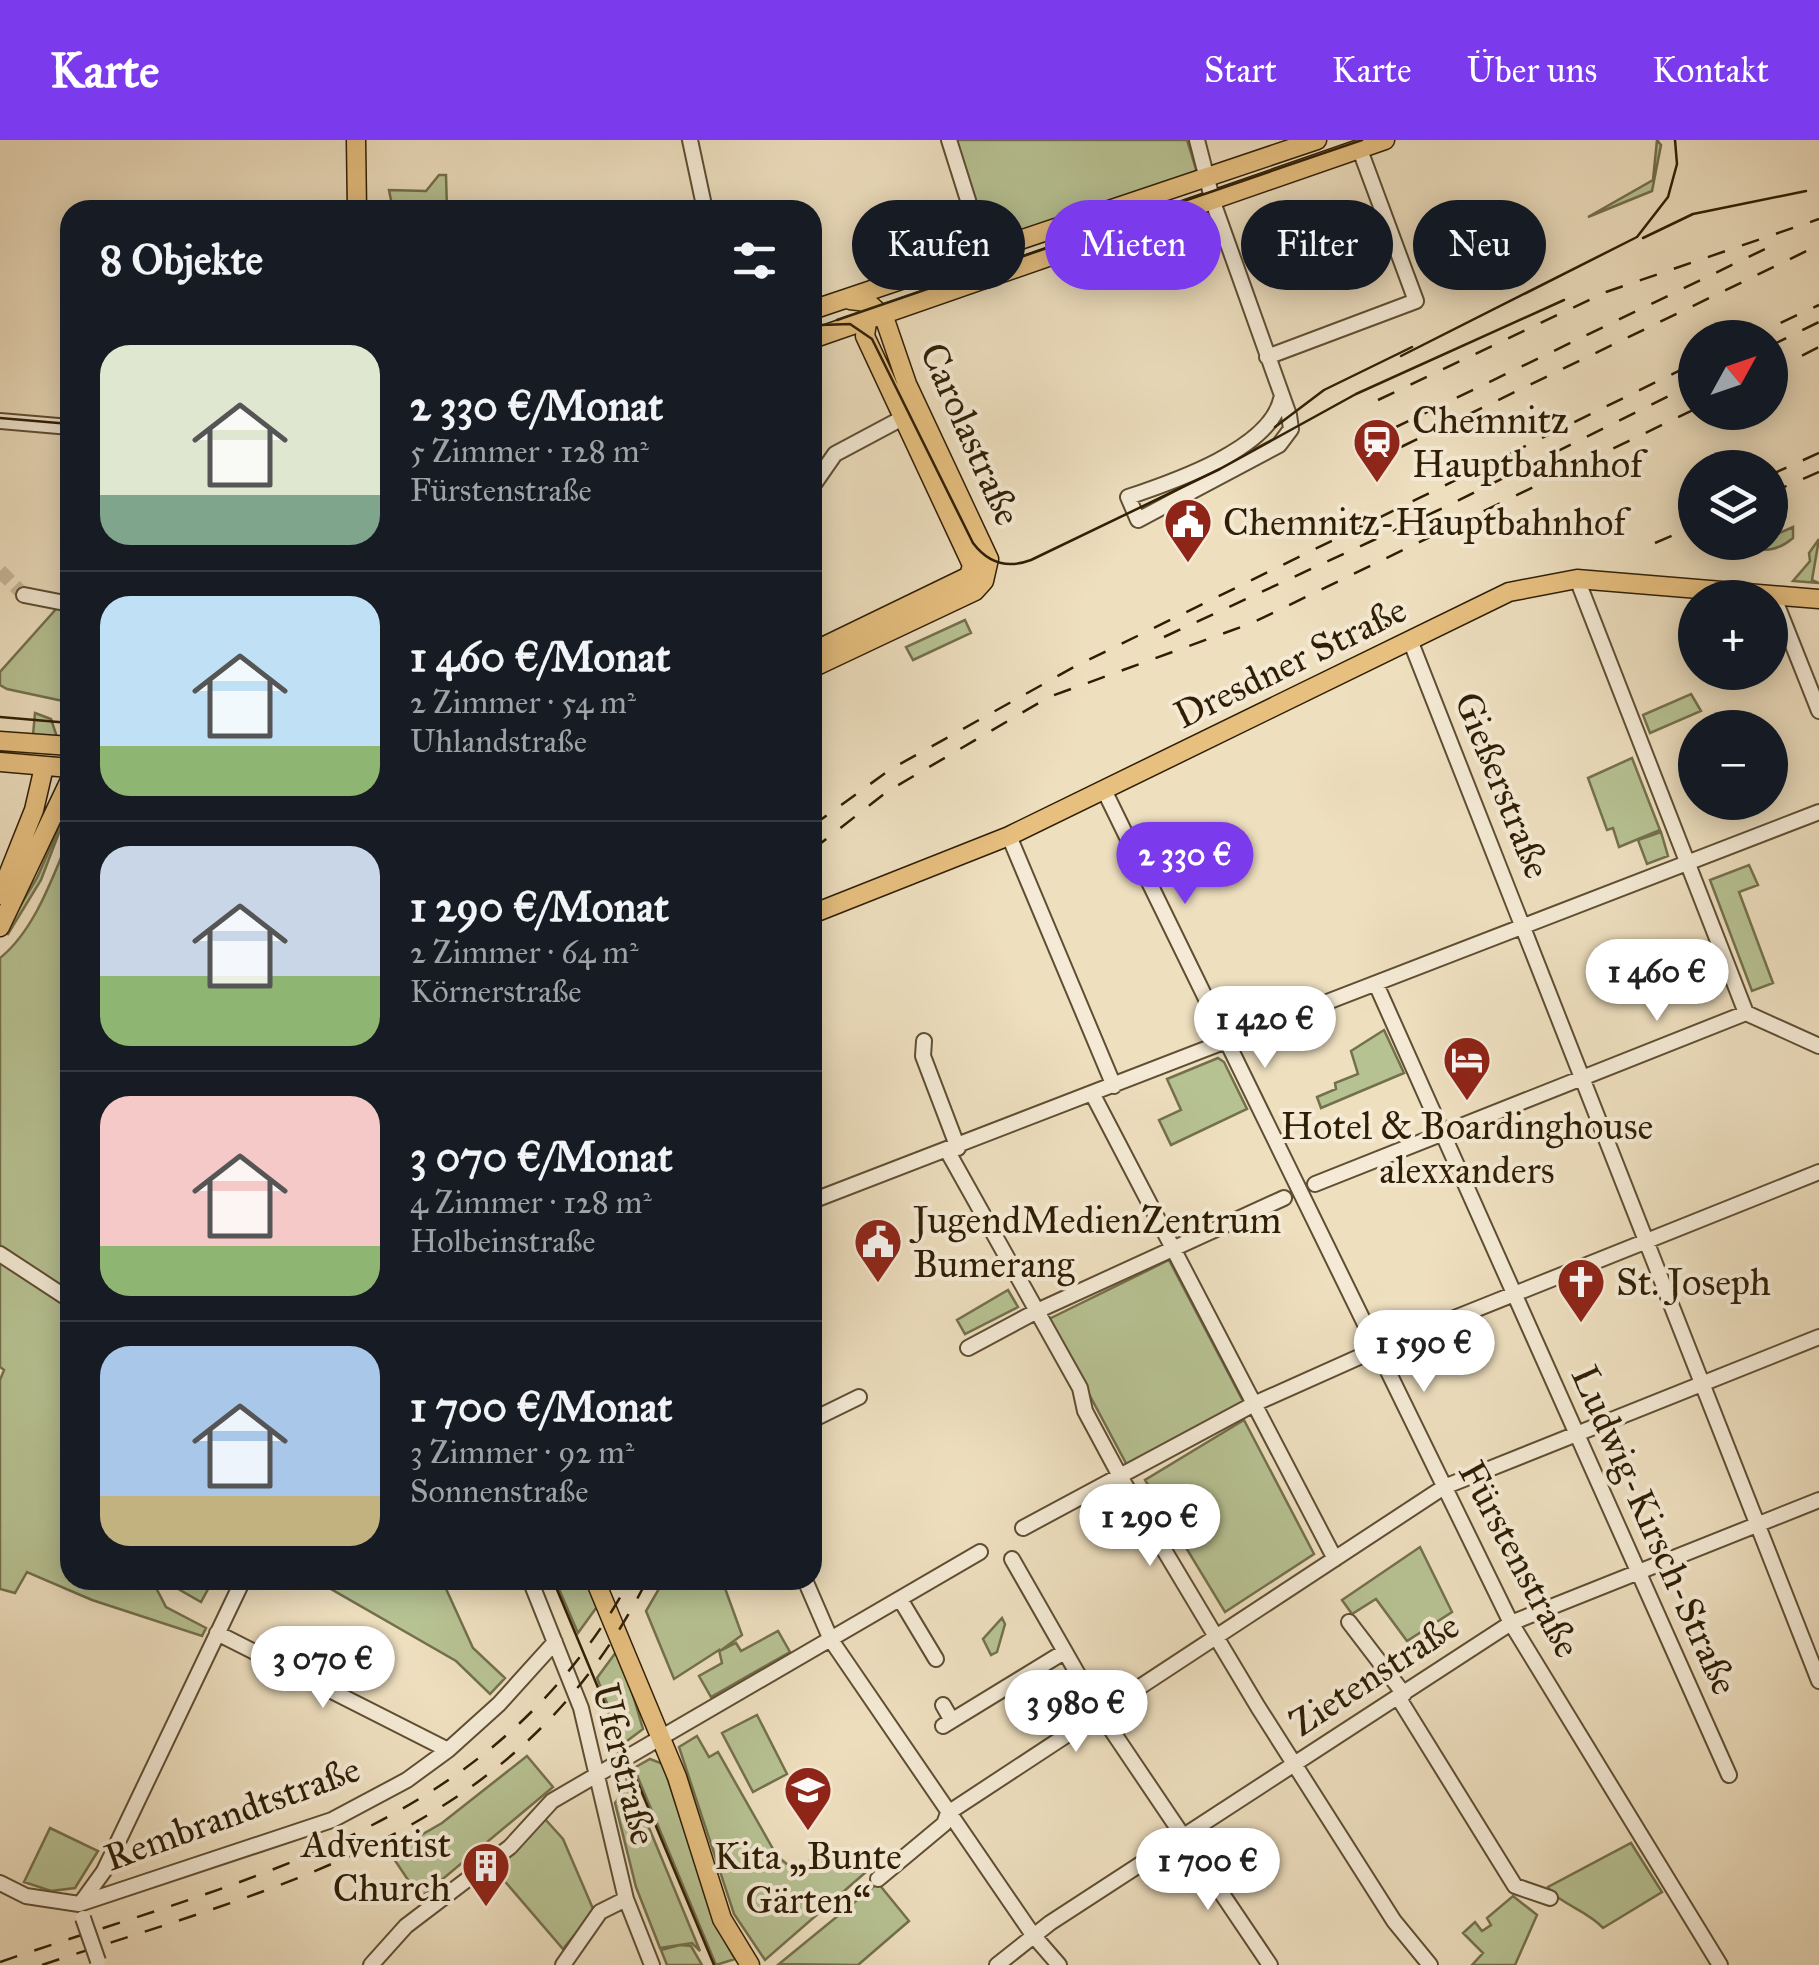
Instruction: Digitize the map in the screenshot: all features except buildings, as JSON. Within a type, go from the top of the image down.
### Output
[{"type":"main road","points":[[356,140],[357,200]]},
{"type":"main road","points":[[368,140],[368,200]]},
{"type":"main road","points":[[1025,240],[1317,140]]},
{"type":"main road","points":[[1219,200],[1385,140]]},
{"type":"main road","points":[[844,301],[859,300],[879,311],[1045,257]]},
{"type":"main road","points":[[822,307],[880,290]]},
{"type":"main road","points":[[822,336],[864,323],[895,290]]},
{"type":"main road","name":"Carolastraße","points":[[879,311],[912,413]]},
{"type":"main road","name":"Carolastraße","points":[[864,323],[865,336],[989,551],[984,582],[972,583]]},
{"type":"main road","name":"Dresdner Straße","points":[[822,910],[1008,836],[1509,592],[1577,579],[1678,587]]},
{"type":"main road","points":[[822,648],[972,583]]},
{"type":"main road","points":[[822,663],[972,583]]},
{"type":"main road","name":"Dresdner Straße","points":[[1788,596],[1819,599]]},
{"type":"main road","points":[[0,741],[44,746],[60,753]]},
{"type":"main road","points":[[0,762],[44,767],[60,761]]},
{"type":"main road","points":[[0,895],[26,836],[44,767]]},
{"type":"main road","points":[[0,927],[60,801]]},
{"type":"main road","points":[[599,1590],[660,1738],[722,1919],[750,1965]]},
{"type":"street","points":[[690,140],[703,200]]},
{"type":"street","points":[[949,140],[968,200]]},
{"type":"street","points":[[1198,140],[1213,200]]},
{"type":"street","points":[[1268,357],[1416,301],[1360,150]]},
{"type":"street","points":[[1221,225],[1291,424],[1287,440],[1138,520],[1128,498],[1247,442],[1272,422],[1281,399]]},
{"type":"street","points":[[822,473],[835,454],[912,413]]},
{"type":"street","points":[[0,421],[60,426]]},
{"type":"street","points":[[1577,579],[1746,1014]]},
{"type":"street","points":[[24,595],[60,602]]},
{"type":"street","points":[[1788,633],[1819,711]]},
{"type":"street","name":"Gießerstraße","points":[[1410,640],[1819,1681]]},
{"type":"street","name":"Fürstenstraße","points":[[1104,790],[1511,1623],[1720,1965]]},
{"type":"street","points":[[822,1197],[953,1150],[1819,812]]},
{"type":"street","points":[[1008,836],[1114,1086]]},
{"type":"street","name":"Ludwig-Kirsch-Straße","points":[[1376,984],[1729,1775]]},
{"type":"street","points":[[1315,1184],[1746,1014],[1819,1046]]},
{"type":"street","points":[[924,1042],[923,1056],[953,1150],[1036,1312],[1080,1388],[1085,1412],[1121,1478],[1216,1638],[1394,1921],[1430,1965]]},
{"type":"street","points":[[1093,1095],[1335,1560]]},
{"type":"street","points":[[1023,1528],[1254,1404],[1514,1292],[1819,1172]]},
{"type":"street","points":[[968,1348],[1036,1312],[1284,1198]]},
{"type":"street","points":[[0,1254],[60,1293]]},
{"type":"street","points":[[878,1879],[944,1824],[948,1813],[1444,1487],[1819,1337]]},
{"type":"street","points":[[822,1415],[859,1398]]},
{"type":"street","name":"Zietenstraße","points":[[998,1965],[1033,1935],[1511,1623],[1819,1500]]},
{"type":"street","points":[[371,1965],[406,1926],[510,1847],[552,1801],[980,1552]]},
{"type":"street","points":[[1012,1559],[1100,1713],[1270,1965]]},
{"type":"street","points":[[99,1963],[81,1911],[104,1871],[237,1590]]},
{"type":"street","name":"Uferstraße","points":[[534,1590],[581,1708],[626,1899],[652,1965]]},
{"type":"street","points":[[810,1590],[831,1640],[1033,1935],[1059,1965]]},
{"type":"street","points":[[900,1599],[936,1659]]},
{"type":"street","points":[[1349,1622],[1401,1695],[1516,1886],[1550,1898]]},
{"type":"street","points":[[218,1633],[448,1750]]},
{"type":"street","name":"Rembrandtstraße","points":[[0,1883],[26,1896],[81,1911],[332,1820],[406,1780],[448,1750],[500,1704],[555,1642]]},
{"type":"street","points":[[942,1705],[947,1723],[1064,1652]]},
{"type":"street","points":[[562,1965],[600,1912],[626,1899]]},
{"type":"green space","points":[[952,140],[1187,140],[1199,179],[1135,200],[1045,200],[1045,230],[1025,236],[1025,200],[971,200]]},
{"type":"green space","points":[[1657,140],[1661,145],[1652,191],[1588,217],[1653,180]]},
{"type":"green space","points":[[439,175],[446,175],[447,200],[391,200],[389,190],[426,191]]},
{"type":"green space","points":[[1819,539],[1812,580],[1819,583],[1793,581],[1810,561],[1809,553]]},
{"type":"green space","points":[[60,608],[60,700],[7,689],[0,685],[0,672]]},
{"type":"green space","points":[[965,620],[971,633],[913,660],[906,647]]},
{"type":"green space","points":[[1691,694],[1700,710],[1678,710],[1678,721],[1650,733],[1643,715]]},
{"type":"green space","points":[[35,713],[51,719],[57,737],[33,735]]},
{"type":"green space","points":[[1632,758],[1660,830],[1619,847],[1613,828],[1607,830],[1588,778]]},
{"type":"green space","points":[[60,826],[41,880],[8,934],[4,933],[37,878]]},
{"type":"green space","points":[[1661,832],[1668,856],[1647,864],[1638,840]]},
{"type":"green space","points":[[60,860],[60,1586],[27,1572],[15,1593],[0,1589],[0,1380],[4,1370],[0,1367],[0,958],[23,933]]},
{"type":"green space","points":[[1749,865],[1758,885],[1739,892],[1773,983],[1752,991],[1710,880]]},
{"type":"green space","points":[[1384,1030],[1404,1073],[1321,1108],[1317,1097],[1336,1089],[1335,1083],[1358,1074],[1351,1051]]},
{"type":"green space","points":[[1218,1058],[1224,1062],[1247,1109],[1171,1145],[1159,1120],[1181,1110],[1167,1079]]},
{"type":"green space","points":[[1169,1260],[1244,1403],[1128,1467],[1049,1319]]},
{"type":"green space","points":[[1008,1290],[1018,1307],[965,1334],[957,1320]]},
{"type":"green space","points":[[1244,1420],[1314,1554],[1225,1612],[1145,1480]]},
{"type":"green space","points":[[1420,1547],[1452,1612],[1407,1641],[1376,1599],[1352,1614],[1342,1600]]},
{"type":"green space","points":[[69,1590],[157,1590],[166,1607],[206,1628],[202,1636]]},
{"type":"green space","points":[[180,1590],[208,1590],[201,1602]]},
{"type":"green space","points":[[333,1590],[447,1590],[473,1648],[505,1678],[490,1694],[456,1661]]},
{"type":"green space","points":[[559,1590],[593,1590],[599,1604],[578,1633]]},
{"type":"green space","points":[[658,1590],[726,1590],[742,1635],[720,1651],[736,1643],[741,1651],[778,1631],[790,1652],[711,1697],[699,1676],[722,1663],[719,1650],[674,1679],[646,1611]]},
{"type":"green space","points":[[1002,1618],[1005,1624],[997,1652],[991,1655],[983,1639]]},
{"type":"green space","points":[[619,1648],[643,1729],[623,1744],[597,1678]]},
{"type":"green space","points":[[757,1715],[787,1774],[753,1792],[722,1733]]},
{"type":"green space","points":[[697,1736],[709,1757],[718,1752],[777,1856],[799,1874],[811,1866],[810,1860],[829,1854],[837,1864],[852,1853],[866,1872],[765,1960],[734,1914],[679,1747]]},
{"type":"green space","points":[[527,1756],[553,1787],[420,1898],[390,1853],[442,1823]]},
{"type":"green space","points":[[650,1759],[663,1764],[715,1923],[735,1959],[716,1965],[634,1768]]},
{"type":"green space","points":[[626,1772],[700,1951],[692,1943],[660,1948],[636,1887],[615,1803],[627,1787]]},
{"type":"green space","points":[[545,1819],[563,1839],[594,1911],[563,1949],[496,1871]]},
{"type":"green space","points":[[50,1828],[98,1851],[75,1888],[51,1891],[24,1882]]},
{"type":"green space","points":[[1631,1843],[1662,1892],[1603,1928],[1548,1887]]},
{"type":"green space","points":[[878,1883],[909,1921],[858,1965],[779,1964]]},
{"type":"green space","points":[[1513,1896],[1537,1915],[1515,1965],[1472,1965],[1483,1953],[1463,1933],[1475,1922],[1482,1931],[1491,1925],[1487,1918]]},
{"type":"green space","points":[[691,1946],[702,1965],[667,1965],[661,1950]]},
{"type":"tunnel","points":[[0,571],[24,595]]},
{"type":"tram line","points":[[837,320],[1362,140]]},
{"type":"tram line","points":[[1401,356],[1637,237],[1668,197],[1677,164],[1675,140]]},
{"type":"tram line","points":[[1643,238],[1693,214],[1806,191]]},
{"type":"tram line","points":[[822,325],[850,324],[872,339],[973,543],[992,560],[1014,564],[1031,560],[1220,469],[1356,394],[1564,300]]},
{"type":"tram line","points":[[1275,427],[1324,390],[1412,347]]},
{"type":"tram line","points":[[0,418],[60,423]]},
{"type":"tram line","points":[[0,717],[60,722]]},
{"type":"tram line","points":[[557,1590],[714,1965]]},
{"type":"railway","points":[[1378,400],[1606,292],[1819,219]]},
{"type":"railway","points":[[1401,447],[1819,245]]},
{"type":"railway","points":[[1392,429],[1765,249]]},
{"type":"railway","points":[[1787,320],[1819,305]]},
{"type":"railway","points":[[1788,337],[1819,322]]},
{"type":"railway","points":[[1788,363],[1819,347]]},
{"type":"railway","points":[[822,819],[891,769],[1074,667],[1678,371]]},
{"type":"railway","points":[[1164,637],[1445,507],[1678,391]]},
{"type":"railway","points":[[822,842],[888,791],[1049,697],[1252,623],[1678,417]]},
{"type":"railway","points":[[1788,467],[1819,453]]},
{"type":"railway","points":[[1788,485],[1819,472]]},
{"type":"railway","points":[[1655,543],[1678,533]]},
{"type":"railway","points":[[0,1962],[272,1870],[357,1833],[436,1788],[509,1733],[574,1665],[623,1590]]},
{"type":"railway","points":[[42,1965],[308,1874],[389,1837],[465,1791],[533,1735],[595,1666],[641,1590]]},
{"type":"place","name":"Chemnitz Hauptbahnhof","points":[[1377,484]]},
{"type":"place","name":"Chemnitz-Hauptbahnhof","points":[[1188,564]]},
{"type":"place","name":"Hotel & Boardinghouse alexxanders","points":[[1467,1102]]},
{"type":"place","name":"JugendMedienZentrum Bumerang","points":[[878,1284]]},
{"type":"place","name":"St. Joseph","points":[[1581,1324]]},
{"type":"place","name":"Kita „Bunte Gärten“","points":[[808,1832]]},
{"type":"place","name":"Adventist Church","points":[[486,1908]]}]
